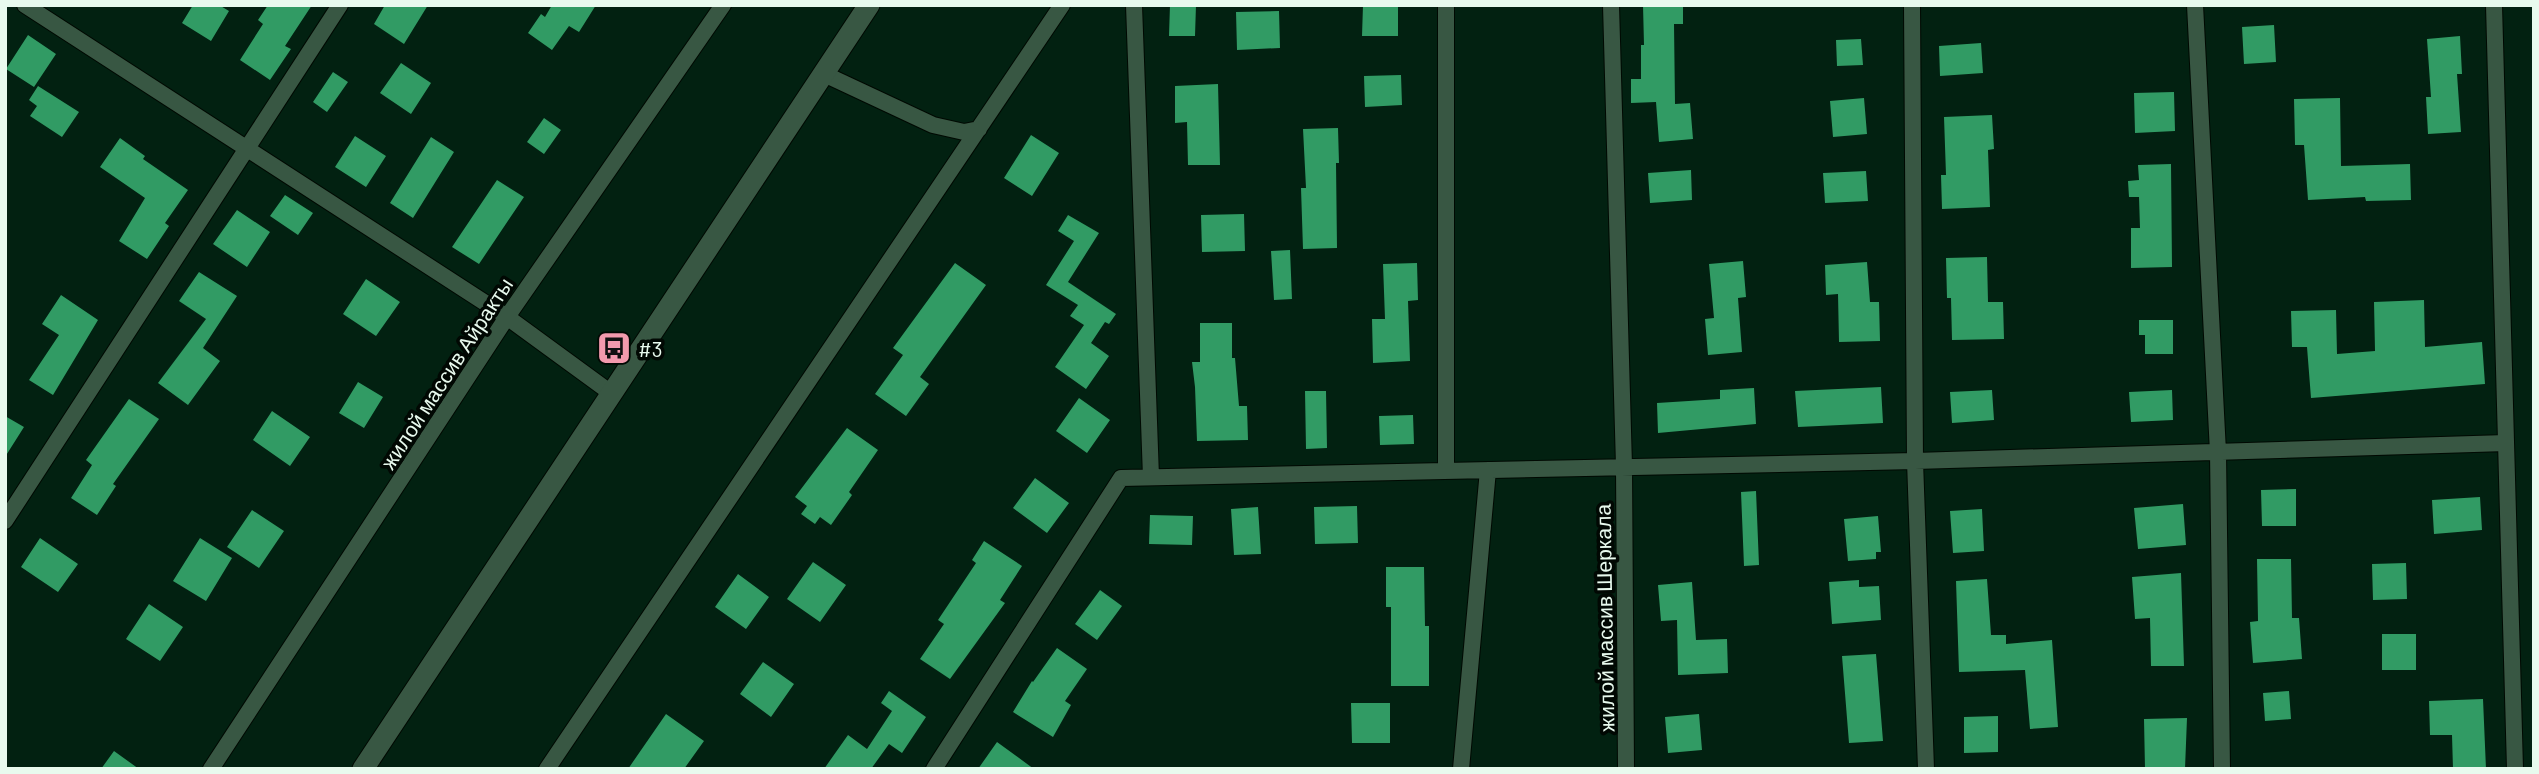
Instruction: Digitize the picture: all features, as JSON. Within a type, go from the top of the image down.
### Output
[{"type":"main road","points":[[363,769],[870,5]]},
{"type":"street","points":[[25,5],[507,317],[611,393]]},
{"type":"street","points":[[5,521],[340,5]]},
{"type":"street","name":"жилой массив Айракты","points":[[211,769],[507,317],[723,5]]},
{"type":"street","points":[[547,769],[1062,5]]},
{"type":"street","points":[[1134,5],[1151,477]]},
{"type":"street","points":[[1446,5],[1446,471]]},
{"type":"street","name":"жилой массив Шеркала","points":[[1611,5],[1623,466],[1626,769]]},
{"type":"street","points":[[1912,5],[1915,461],[1927,769]]},
{"type":"street","points":[[2195,5],[2218,452],[2222,769]]},
{"type":"street","points":[[2494,5],[2515,769]]},
{"type":"street","points":[[824,74],[933,125],[964,132],[979,129]]},
{"type":"street","points":[[934,769],[1121,478],[1915,461],[2506,443]]},
{"type":"street","points":[[1461,769],[1488,470]]},
{"type":"building","points":[[193,5],[219,5],[229,11],[211,41],[182,23]]},
{"type":"building","points":[[268,5],[312,5],[285,46],[291,49],[270,80],[240,60],[263,24],[258,20]]},
{"type":"building","points":[[385,5],[428,5],[404,44],[374,24]]},
{"type":"building","points":[[552,5],[596,5],[579,32],[569,26],[552,50],[528,33],[541,14],[545,17]]},
{"type":"building","points":[[1170,5],[1196,5],[1195,36],[1169,36]]},
{"type":"building","points":[[1363,5],[1398,5],[1398,36],[1362,36]]},
{"type":"building","points":[[1643,5],[1683,5],[1683,24],[1674,24],[1675,104],[1690,103],[1693,139],[1659,142],[1656,102],[1631,103],[1631,79],[1641,79]]},
{"type":"building","points":[[1279,11],[1280,48],[1237,50],[1236,12]]},
{"type":"building","points":[[2274,25],[2276,62],[2244,64],[2242,27]]},
{"type":"building","points":[[28,35],[56,54],[34,87],[6,69]]},
{"type":"building","points":[[2460,36],[2462,74],[2457,74],[2461,132],[2428,134],[2426,97],[2431,97],[2427,39]]},
{"type":"building","points":[[1861,39],[1863,65],[1837,66],[1836,40]]},
{"type":"building","points":[[1981,43],[1983,73],[1940,76],[1939,46]]},
{"type":"building","points":[[401,63],[431,83],[411,114],[380,93]]},
{"type":"building","points":[[333,72],[348,82],[327,112],[313,102]]},
{"type":"building","points":[[1401,75],[1402,105],[1365,107],[1364,76]]},
{"type":"building","points":[[1218,84],[1220,165],[1188,165],[1187,122],[1175,123],[1175,86]]},
{"type":"building","points":[[38,86],[79,112],[62,137],[30,116],[37,106],[29,100]]},
{"type":"building","points":[[2174,92],[2175,131],[2135,133],[2134,93]]},
{"type":"building","points":[[1864,98],[1867,134],[1833,137],[1830,101]]},
{"type":"building","points":[[2340,98],[2341,166],[2410,164],[2411,200],[2366,201],[2365,197],[2308,200],[2304,145],[2295,145],[2294,99]]},
{"type":"building","points":[[1992,115],[1994,149],[1988,150],[1990,207],[1942,209],[1941,175],[1946,175],[1944,117]]},
{"type":"building","points":[[544,118],[561,130],[544,154],[527,142]]},
{"type":"building","points":[[1338,128],[1337,248],[1303,249],[1301,188],[1306,188],[1303,129]]},
{"type":"building","points":[[1031,135],[1059,153],[1032,196],[1004,178]]},
{"type":"building","points":[[355,136],[386,156],[366,187],[335,167]]},
{"type":"building","points":[[431,137],[454,152],[413,218],[390,203]]},
{"type":"building","points":[[120,138],[145,156],[143,159],[188,190],[165,223],[169,226],[147,259],[119,241],[145,198],[100,167]]},
{"type":"building","points":[[2171,164],[2172,267],[2131,268],[2131,228],[2140,228],[2139,197],[2129,197],[2128,181],[2139,180],[2138,165]]},
{"type":"building","points":[[1691,170],[1692,200],[1650,203],[1648,173]]},
{"type":"building","points":[[1866,171],[1868,201],[1825,203],[1823,173]]},
{"type":"building","points":[[497,180],[524,197],[479,264],[452,247]]},
{"type":"building","points":[[285,195],[313,213],[298,235],[270,216]]},
{"type":"building","points":[[237,210],[270,232],[247,267],[213,244]]},
{"type":"building","points":[[1244,214],[1245,251],[1202,252],[1201,215]]},
{"type":"building","points":[[1068,215],[1099,233],[1068,282],[1116,314],[1109,324],[1105,322],[1091,343],[1109,356],[1086,389],[1055,367],[1084,325],[1070,316],[1078,305],[1046,285],[1074,241],[1058,231]]},
{"type":"building","points":[[1290,250],[1292,299],[1274,300],[1271,251]]},
{"type":"building","points":[[1987,257],[1988,302],[2003,302],[2004,339],[1952,340],[1946,258]]},
{"type":"building","points":[[1743,261],[1746,297],[1738,298],[1742,352],[1708,355],[1705,319],[1714,318],[1709,264]]},
{"type":"building","points":[[1867,262],[1870,302],[1879,302],[1880,341],[1839,342],[1838,294],[1826,295],[1825,265]]},
{"type":"building","points":[[955,263],[986,285],[920,377],[929,384],[906,416],[875,394],[903,355],[893,348]]},
{"type":"building","points":[[1417,263],[1418,300],[1408,301],[1410,361],[1373,363],[1372,319],[1385,319],[1383,264]]},
{"type":"building","points":[[199,272],[237,296],[203,348],[220,361],[188,405],[158,383],[206,319],[179,301]]},
{"type":"building","points":[[366,279],[400,302],[376,336],[343,314]]},
{"type":"building","points":[[61,295],[98,320],[53,395],[29,380],[59,335],[42,324]]},
{"type":"building","points":[[2424,300],[2425,347],[2482,342],[2485,384],[2311,398],[2307,347],[2292,347],[2291,311],[2336,310],[2337,354],[2375,351],[2374,302]]},
{"type":"building","points":[[2139,320],[2173,320],[2173,354],[2145,354],[2145,335],[2139,335]]},
{"type":"building","points":[[1200,323],[1232,323],[1232,358],[1235,358],[1239,406],[1247,406],[1248,440],[1197,441],[1192,362],[1200,362]]},
{"type":"building","points":[[358,382],[383,397],[364,428],[339,413]]},
{"type":"building","points":[[1881,387],[1883,423],[1798,427],[1795,391]]},
{"type":"building","points":[[1754,388],[1756,424],[1658,433],[1657,403],[1720,399],[1720,390]]},
{"type":"building","points":[[1992,390],[1994,420],[1952,423],[1950,392]]},
{"type":"building","points":[[2172,390],[2173,420],[2131,422],[2129,392]]},
{"type":"building","points":[[1305,391],[1326,391],[1327,448],[1306,449]]},
{"type":"building","points":[[1079,398],[1110,420],[1087,453],[1056,431]]},
{"type":"building","points":[[129,399],[159,419],[113,484],[116,486],[97,515],[71,498],[92,465],[86,460]]},
{"type":"building","points":[[272,411],[310,437],[290,466],[253,440]]},
{"type":"building","points":[[1413,415],[1414,444],[1380,445],[1379,416]]},
{"type":"building","points":[[5,416],[24,427],[5,457]]},
{"type":"building","points":[[847,428],[878,450],[849,492],[852,495],[831,525],[820,517],[815,524],[801,514],[807,506],[795,497]]},
{"type":"building","points":[[1035,478],[1069,503],[1047,533],[1013,508]]},
{"type":"building","points":[[2296,489],[2296,526],[2262,526],[2261,490]]},
{"type":"building","points":[[1756,491],[1759,565],[1744,566],[1741,492]]},
{"type":"building","points":[[2480,497],[2482,530],[2434,534],[2432,500]]},
{"type":"building","points":[[2183,504],[2186,545],[2138,549],[2134,508]]},
{"type":"building","points":[[1357,506],[1358,543],[1315,544],[1314,507]]},
{"type":"building","points":[[1258,507],[1261,554],[1234,555],[1231,509]]},
{"type":"building","points":[[1982,509],[1984,551],[1953,553],[1950,511]]},
{"type":"building","points":[[252,510],[284,531],[259,568],[227,547]]},
{"type":"building","points":[[1150,515],[1193,516],[1192,545],[1149,544]]},
{"type":"building","points":[[1878,516],[1881,552],[1876,552],[1876,559],[1848,561],[1844,519]]},
{"type":"building","points":[[40,538],[78,564],[58,592],[21,567]]},
{"type":"building","points":[[200,538],[232,558],[206,601],[173,581]]},
{"type":"building","points":[[984,541],[1022,566],[1000,600],[1005,603],[950,679],[920,659],[944,624],[938,620],[976,563],[972,560]]},
{"type":"building","points":[[2257,559],[2291,559],[2292,618],[2299,618],[2302,659],[2253,663],[2250,622],[2258,621]]},
{"type":"building","points":[[813,562],[846,585],[820,622],[787,599]]},
{"type":"building","points":[[2406,563],[2407,599],[2373,600],[2372,564]]},
{"type":"building","points":[[1386,567],[1424,567],[1425,626],[1429,626],[1429,686],[1391,686],[1391,607],[1386,607]]},
{"type":"building","points":[[2181,573],[2184,666],[2151,666],[2150,618],[2135,619],[2132,577]]},
{"type":"building","points":[[738,574],[769,597],[746,629],[715,607]]},
{"type":"building","points":[[1987,579],[1991,635],[2006,635],[2006,644],[2052,640],[2058,727],[2030,729],[2025,670],[1959,672],[1956,581]]},
{"type":"building","points":[[1859,580],[1859,587],[1879,586],[1881,620],[1832,624],[1829,582]]},
{"type":"building","points":[[1692,582],[1696,640],[1727,639],[1728,673],[1678,675],[1677,620],[1661,621],[1658,585]]},
{"type":"building","points":[[1100,590],[1122,606],[1097,640],[1075,624]]},
{"type":"building","points":[[149,604],[183,627],[160,661],[126,639]]},
{"type":"building","points":[[2382,634],[2416,634],[2416,670],[2382,670]]},
{"type":"building","points":[[1057,648],[1087,669],[1065,701],[1071,705],[1053,737],[1013,712]]},
{"type":"building","points":[[1876,654],[1883,741],[1849,743],[1842,656]]},
{"type":"building","points":[[763,662],[794,684],[771,717],[740,694]]},
{"type":"building","points":[[889,691],[926,717],[902,753],[889,744],[871,769],[824,769],[848,735],[867,749],[892,711],[881,703]]},
{"type":"building","points":[[2289,691],[2291,719],[2265,721],[2263,693]]},
{"type":"building","points":[[2483,699],[2486,769],[2453,769],[2452,735],[2430,735],[2429,701]]},
{"type":"building","points":[[1351,703],[1390,703],[1390,743],[1352,743]]},
{"type":"building","points":[[666,714],[704,741],[684,769],[628,769]]},
{"type":"building","points":[[1699,714],[1702,750],[1668,753],[1665,717]]},
{"type":"building","points":[[1998,716],[1998,752],[1964,753],[1964,717]]},
{"type":"building","points":[[2187,718],[2185,769],[2145,769],[2144,719]]},
{"type":"building","points":[[997,742],[1034,769],[978,769]]},
{"type":"building","points":[[114,751],[139,769],[101,769]]},
{"type":"place","name":"#3","points":[[614,348]]}]
